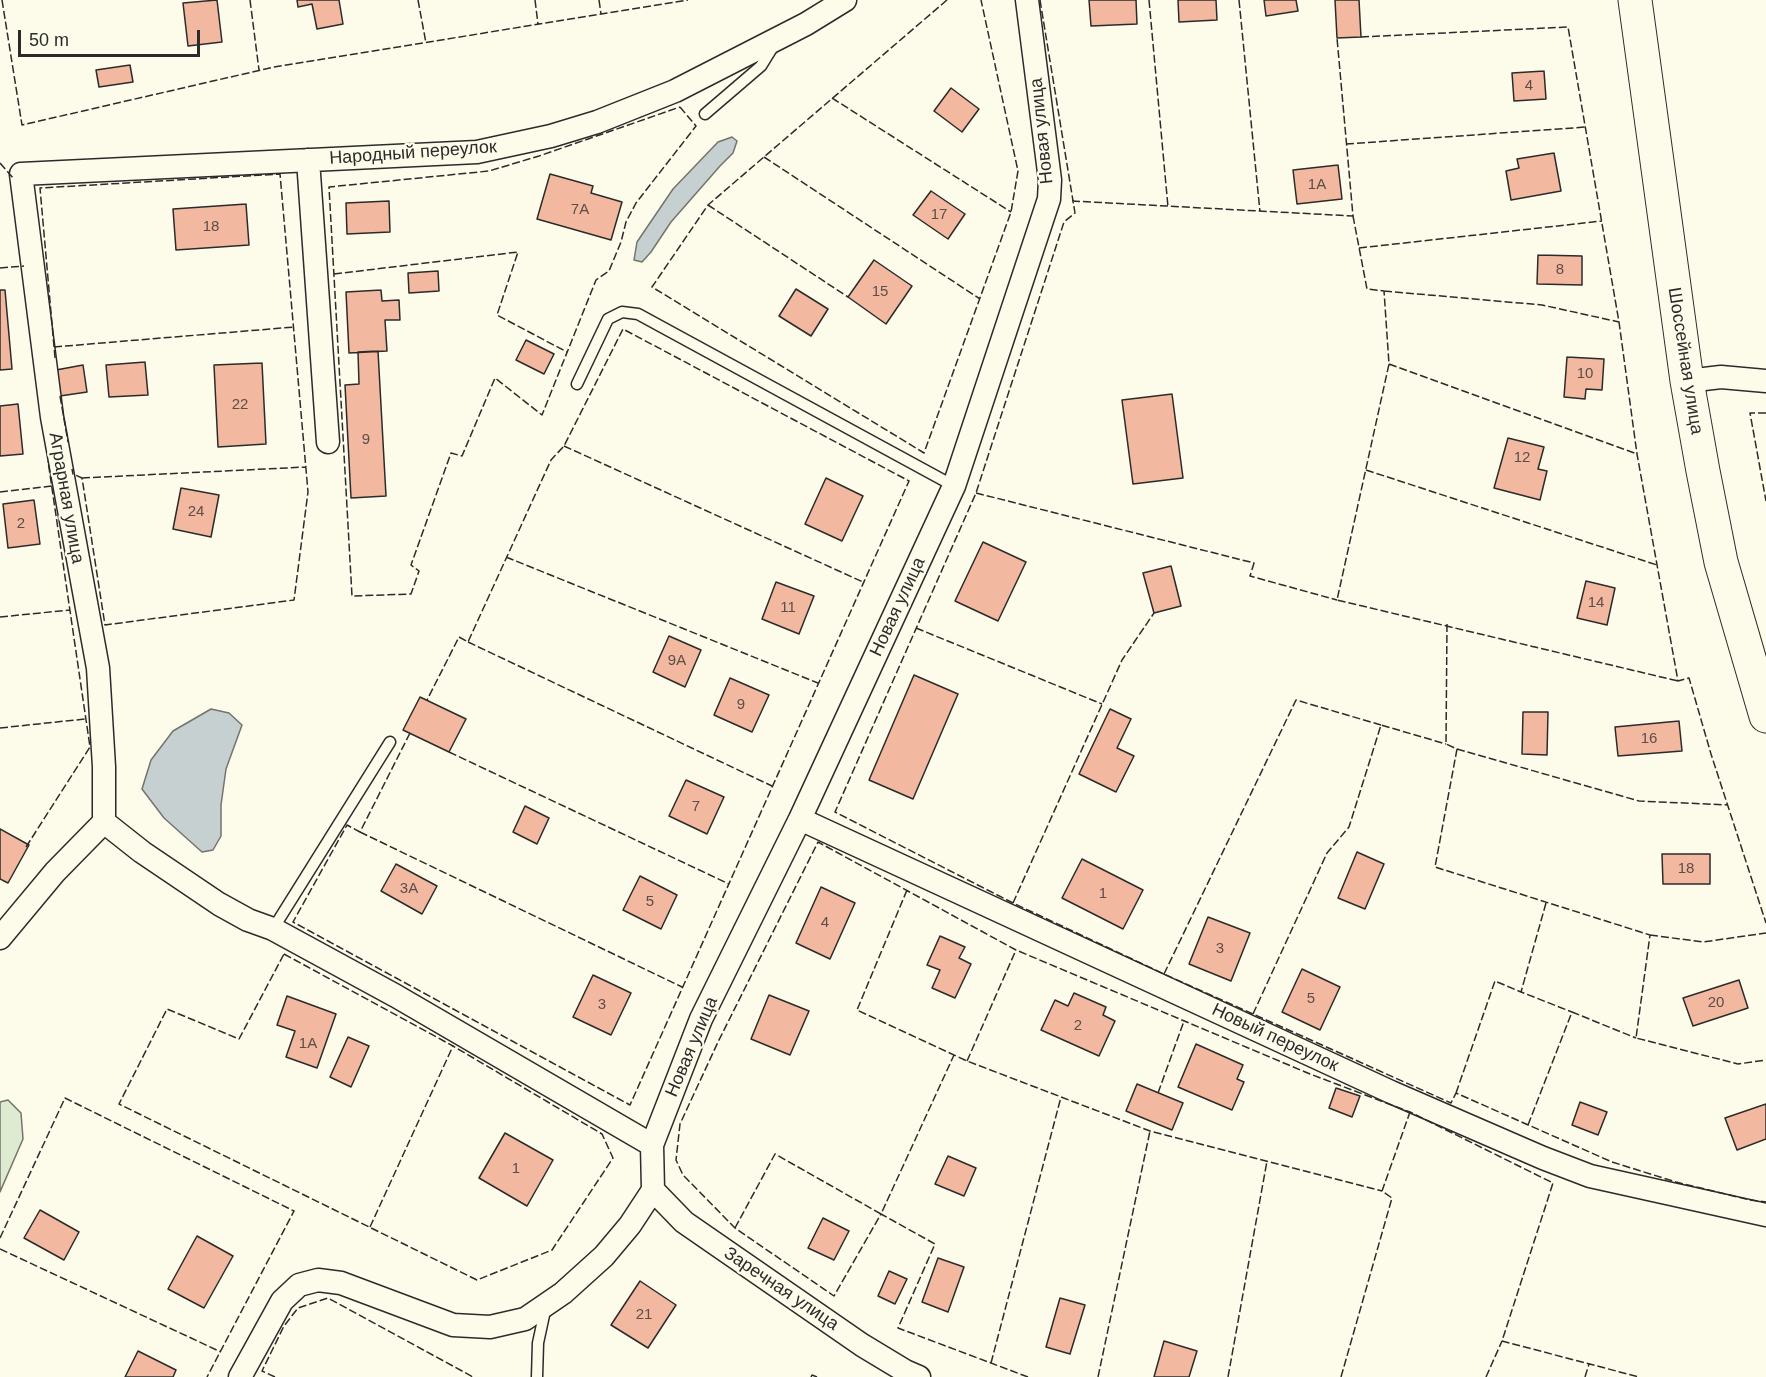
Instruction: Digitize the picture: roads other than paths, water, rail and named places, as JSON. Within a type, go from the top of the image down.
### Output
[{"type":"main road","name":"Шоссейная улица","points":[[1635,0],[1687,381],[1722,562],[1766,716]]},
{"type":"street","name":"Народный переулок","points":[[21,174],[391,158],[477,152],[551,136],[597,122],[675,91],[777,39],[845,0]]},
{"type":"street","name":"Новая улица","points":[[653,1190],[652,1145],[702,1019],[800,819],[954,486],[1049,199],[1050,180],[1027,0]]},
{"type":"street","points":[[308,160],[328,442]]},
{"type":"street","name":"Аграрная улица","points":[[21,174],[52,417],[98,668],[104,767],[104,822]]},
{"type":"street","points":[[1687,381],[1721,377],[1766,381]]},
{"type":"street","name":"Новый переулок","points":[[800,819],[1391,1092],[1542,1158],[1590,1176],[1766,1215]]},
{"type":"street","points":[[0,938],[55,872],[104,822],[142,852],[219,904],[248,920],[273,929],[396,996],[652,1145]]},
{"type":"street","points":[[240,1377],[282,1301],[299,1285],[318,1280],[341,1283],[453,1325],[490,1327],[525,1319],[563,1293],[604,1256],[630,1225],[653,1190]]},
{"type":"street","name":"Заречная улица","points":[[653,1190],[684,1222],[862,1345],[918,1377]]},
{"type":"lane","points":[[705,114],[761,66],[777,39]]},
{"type":"lane","points":[[577,384],[609,319],[622,312],[638,314],[954,486]]},
{"type":"lane","points":[[273,929],[390,742]]},
{"type":"lane","points":[[537,1377],[538,1343],[546,1305]]}]
